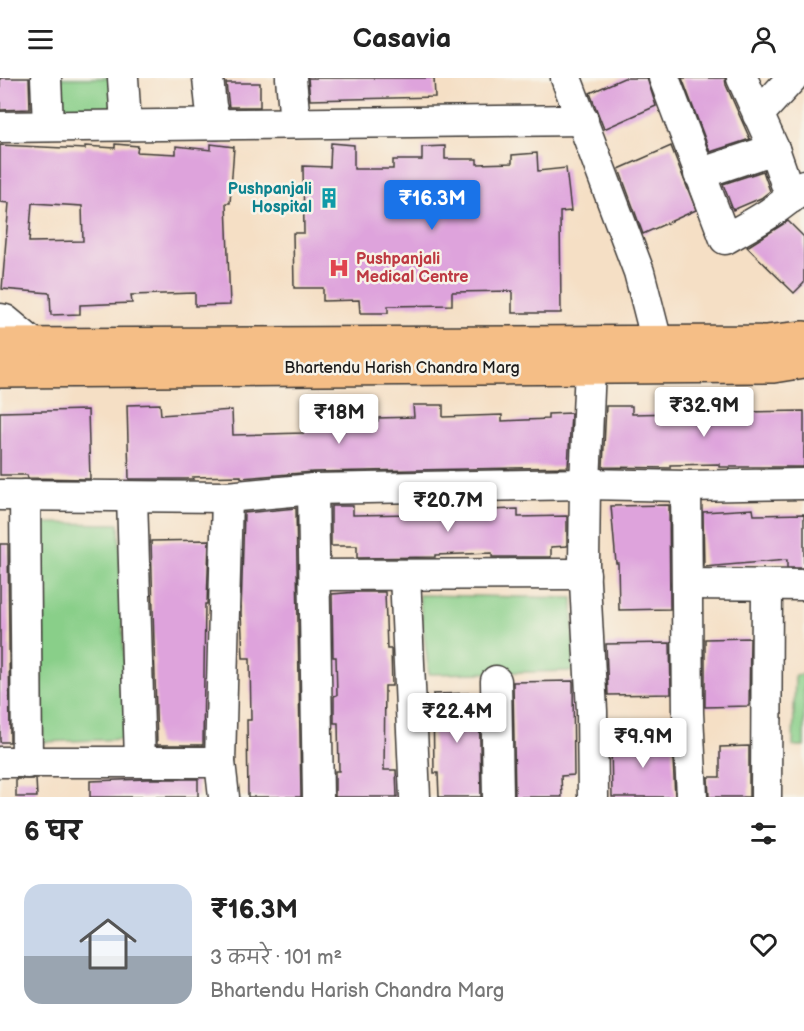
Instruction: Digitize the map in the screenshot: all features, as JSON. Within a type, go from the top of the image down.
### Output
[{"type":"main road","name":"Bhartendu Harish Chandra Marg","points":[[0,345],[766,342],[804,338]]},
{"type":"main road","name":"Bhartendu Harish Chandra Marg","points":[[0,371],[773,366],[804,361]]},
{"type":"street","points":[[46,78],[48,126]]},
{"type":"street","points":[[123,78],[126,124]]},
{"type":"street","points":[[208,78],[211,106],[216,124]]},
{"type":"street","points":[[291,78],[295,123]]},
{"type":"street","points":[[566,78],[639,272],[657,342]]},
{"type":"street","points":[[664,78],[725,239],[769,215],[798,191],[774,148],[742,78]]},
{"type":"street","points":[[758,115],[792,78]]},
{"type":"street","points":[[0,127],[583,120]]},
{"type":"street","points":[[699,174],[774,148]]},
{"type":"street","points":[[0,319],[5,320],[35,345]]},
{"type":"street","points":[[590,367],[585,484],[585,574],[592,711],[593,797]]},
{"type":"street","points":[[220,762],[14,762],[13,495],[227,497],[313,489],[585,484],[686,486],[804,484]]},
{"type":"street","points":[[686,486],[688,713],[692,797]]},
{"type":"street","points":[[313,489],[318,797]]},
{"type":"street","points":[[132,497],[140,761]]},
{"type":"street","points":[[224,797],[220,762],[227,497]]},
{"type":"street","points":[[315,575],[585,574]]},
{"type":"street","points":[[405,575],[415,797]]},
{"type":"street","points":[[687,585],[804,585]]},
{"type":"street","points":[[766,797],[767,585]]},
{"type":"street","points":[[496,681],[498,797]]},
{"type":"green space","points":[[50,78],[118,78],[119,109],[51,110]]},
{"type":"green space","points":[[38,523],[119,524],[127,739],[43,742]]},
{"type":"green space","points":[[419,595],[573,598],[574,671],[429,674]]},
{"type":"green space","points":[[804,674],[804,746],[793,746],[795,675]]},
{"type":"building","points":[[0,78],[29,78],[30,109],[0,110]]},
{"type":"building","points":[[308,78],[434,78],[435,97],[310,100]]},
{"type":"building","points":[[624,78],[647,78],[656,106],[604,129],[590,93]]},
{"type":"building","points":[[682,78],[725,78],[750,139],[710,152]]},
{"type":"building","points":[[226,83],[260,83],[260,107],[229,107]]},
{"type":"building","points":[[331,143],[354,145],[354,169],[393,169],[393,160],[422,160],[422,147],[445,146],[445,159],[477,159],[477,164],[512,163],[512,155],[537,153],[538,171],[566,168],[571,211],[560,212],[561,313],[512,313],[512,291],[452,292],[452,305],[388,306],[388,313],[360,313],[359,300],[323,301],[323,288],[294,288],[293,233],[304,233],[303,166],[330,167]]},
{"type":"building","points":[[115,144],[138,146],[137,152],[176,154],[176,146],[211,150],[211,144],[234,147],[230,203],[226,203],[230,305],[195,306],[195,293],[131,295],[132,303],[80,305],[80,314],[51,315],[50,293],[2,289],[9,203],[0,202],[0,145],[115,148]],"holes":[[[32,203],[82,206],[83,241],[29,242]]]},
{"type":"building","points":[[671,146],[696,210],[643,234],[619,169]]},
{"type":"building","points":[[763,171],[770,191],[761,198],[733,210],[723,184]]},
{"type":"building","points":[[788,221],[804,237],[804,283],[794,293],[747,247]]},
{"type":"building","points":[[160,404],[161,415],[232,410],[233,435],[304,433],[303,417],[334,417],[334,423],[414,417],[413,405],[443,405],[443,417],[502,415],[502,421],[548,419],[548,414],[571,413],[568,467],[313,472],[241,478],[241,476],[129,479],[127,405]]},
{"type":"building","points":[[747,404],[747,412],[804,411],[804,467],[719,467],[719,464],[670,465],[670,468],[603,467],[606,406],[632,406],[632,414],[679,413],[679,409],[718,408],[718,405]]},
{"type":"building","points":[[88,410],[90,479],[0,475],[0,412]]},
{"type":"building","points":[[438,504],[458,504],[458,511],[518,509],[518,517],[567,516],[567,546],[551,547],[551,557],[492,557],[492,553],[435,555],[435,557],[357,558],[357,546],[331,546],[331,506],[353,506],[353,515],[413,514],[413,510],[438,509]]},
{"type":"building","points":[[669,505],[670,609],[619,610],[618,563],[616,563],[611,506]]},
{"type":"building","points":[[296,508],[301,797],[248,797],[247,720],[251,720],[250,658],[243,658],[241,613],[244,513]]},
{"type":"building","points":[[753,509],[754,515],[804,514],[804,568],[787,568],[787,560],[704,567],[703,512]]},
{"type":"building","points":[[209,540],[207,604],[205,604],[203,745],[157,745],[151,541]]},
{"type":"building","points":[[0,544],[8,544],[10,742],[0,742]]},
{"type":"building","points":[[385,592],[387,649],[391,649],[392,686],[385,686],[384,770],[396,770],[397,797],[335,797],[335,771],[339,771],[338,723],[334,723],[334,696],[337,695],[336,657],[333,657],[332,594]]},
{"type":"building","points":[[750,638],[749,706],[705,707],[705,639]]},
{"type":"building","points":[[670,643],[671,694],[608,695],[606,644]]},
{"type":"building","points":[[573,681],[574,775],[561,776],[562,797],[515,797],[513,682]]},
{"type":"building","points":[[479,693],[481,797],[439,797],[438,773],[434,773],[433,694]]},
{"type":"building","points":[[672,741],[675,797],[612,797],[611,742]]},
{"type":"building","points":[[749,746],[749,797],[709,797],[708,777],[720,777],[720,747]]},
{"type":"building","points":[[16,779],[36,779],[37,797],[16,797]]},
{"type":"building","points":[[198,779],[198,797],[90,797],[90,781]]},
{"type":"place","name":"Pushpanjali Hospital","points":[[329,198]]},
{"type":"place","name":"Pushpanjali Medical Centre","points":[[339,268]]}]
